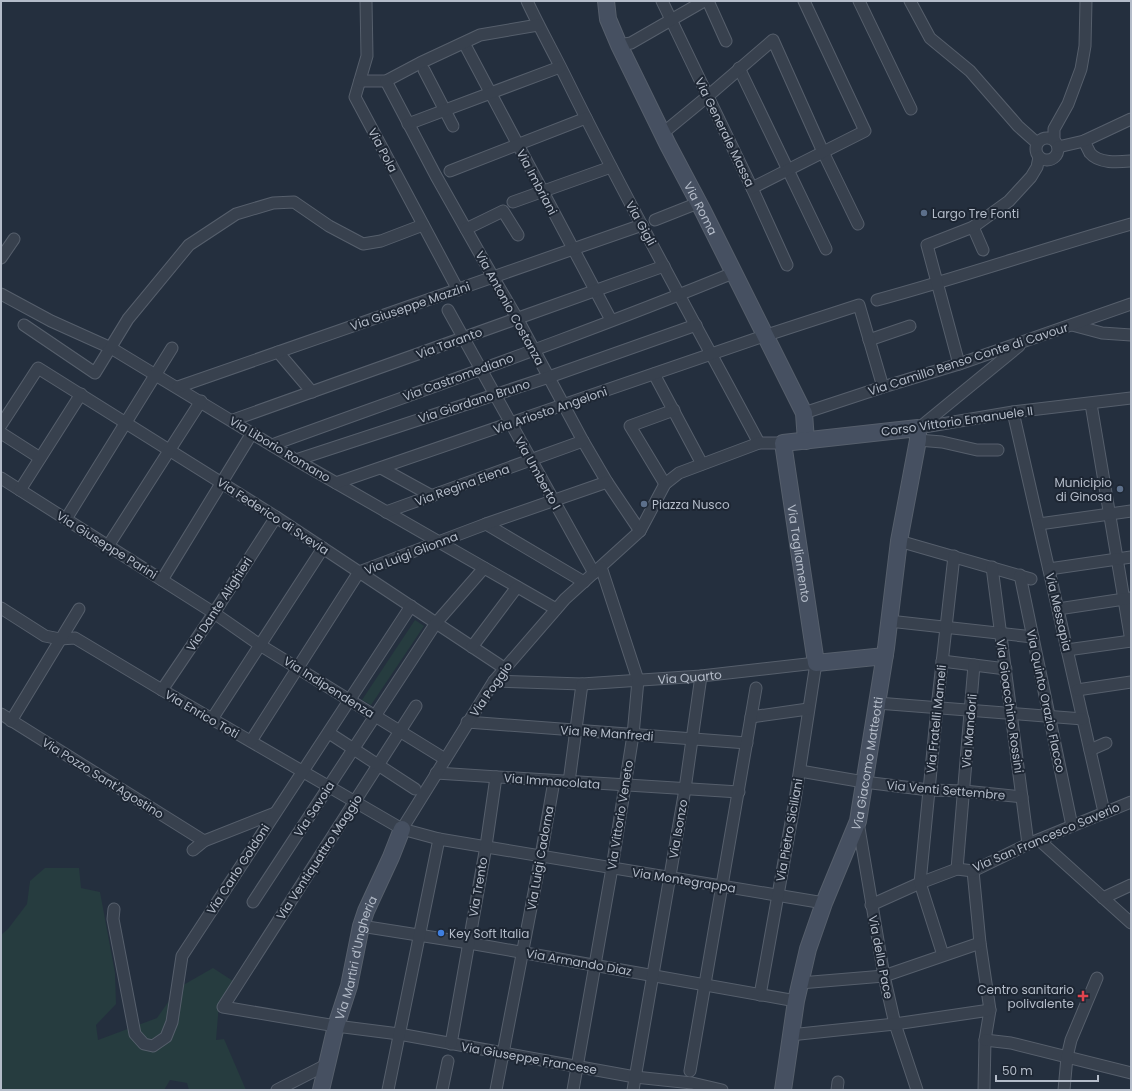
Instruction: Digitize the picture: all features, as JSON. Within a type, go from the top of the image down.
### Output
[{"type":"street","name":"Via Pola","points":[[366,1],[367,56],[355,97],[458,290]]},
{"type":"street","name":"Via Gigli","points":[[527,1],[611,167],[759,443]]},
{"type":"street","name":"Via Roma","points":[[606,1],[608,19],[619,45],[804,413]]},
{"type":"street","name":"Via Generale Massa","points":[[662,1],[787,264]]},
{"type":"street","points":[[619,45],[631,43],[704,1]]},
{"type":"street","points":[[708,1],[726,41]]},
{"type":"street","points":[[752,188],[865,131],[804,1]]},
{"type":"street","points":[[859,1],[911,109]]},
{"type":"street","points":[[910,1],[930,38],[970,71],[1018,126],[1036,143]]},
{"type":"street","points":[[1056,144],[1051,138],[1041,138],[1036,143],[1035,150],[1039,157],[1045,160],[1052,159],[1057,154],[1056,144],[1054,129],[1068,104],[1081,69],[1085,46],[1086,1]]},
{"type":"street","points":[[360,81],[386,81],[480,34],[538,25]]},
{"type":"street","points":[[663,133],[773,40],[823,152],[858,224]]},
{"type":"street","name":"Via Imbriani","points":[[464,43],[611,320]]},
{"type":"street","points":[[408,124],[560,67]]},
{"type":"street","points":[[739,68],[826,249]]},
{"type":"street","points":[[424,70],[453,126]]},
{"type":"street","name":"Via Antonio Costanza","points":[[386,81],[408,124],[607,482],[640,531]]},
{"type":"street","points":[[450,170],[586,118]]},
{"type":"street","points":[[1056,144],[1084,141],[1131,119]]},
{"type":"street","points":[[1084,141],[1091,154],[1098,159],[1118,162],[1131,161]]},
{"type":"street","points":[[959,364],[927,245],[973,227],[1009,201],[1037,167],[1039,157]]},
{"type":"street","points":[[513,202],[611,167]]},
{"type":"street","points":[[24,325],[95,373],[128,319],[189,245],[236,214],[273,203],[294,202],[329,226],[363,244],[381,241],[423,225]]},
{"type":"street","points":[[656,220],[698,203]]},
{"type":"street","points":[[466,229],[503,211],[518,235]]},
{"type":"street","points":[[877,300],[937,284],[990,266],[1131,224]]},
{"type":"street","name":"Via Giuseppe Mazzini","points":[[178,387],[642,225]]},
{"type":"street","points":[[973,227],[983,250]]},
{"type":"street","points":[[1,258],[14,239]]},
{"type":"street","name":"Via Taranto","points":[[233,420],[664,266]]},
{"type":"street","name":"Via Castromediano","points":[[272,445],[481,370],[680,295],[733,273]]},
{"type":"street","name":"Via Liborio Romano","points":[[1,294],[51,321],[111,348],[233,420],[296,460],[556,610]]},
{"type":"street","name":"Via Camillo Benso Conte di Cavour","points":[[804,413],[959,364],[1131,304]]},
{"type":"street","name":"Via Ariosto Angeloni","points":[[336,483],[711,354],[859,305],[869,340]]},
{"type":"street","name":"Via Umberto I","points":[[448,310],[554,500],[598,570]]},
{"type":"street","points":[[1072,325],[1102,333],[1131,334]]},
{"type":"street","name":"Via Giordano Bruno","points":[[296,460],[549,377],[696,326]]},
{"type":"street","points":[[883,387],[869,340],[910,326]]},
{"type":"street","points":[[918,434],[1025,341]]},
{"type":"street","points":[[66,519],[172,348]]},
{"type":"street","points":[[278,352],[312,392]]},
{"type":"street","name":"Via Federico di Svevia","points":[[1,425],[38,368],[276,517],[504,668]]},
{"type":"street","points":[[654,374],[702,464]]},
{"type":"street","points":[[20,490],[81,394]]},
{"type":"street","name":"Corso Vittorio Emanuele II","points":[[783,443],[918,434],[1013,412],[1091,404],[1131,398]]},
{"type":"street","points":[[108,546],[200,401]]},
{"type":"street","points":[[1067,650],[1131,641],[1128,598],[1118,559],[1091,404]]},
{"type":"street","points":[[665,484],[630,426],[674,410]]},
{"type":"street","name":"Via Messapia","points":[[1013,412],[1104,812]]},
{"type":"street","points":[[804,413],[806,441]]},
{"type":"street","points":[[1,433],[40,458]]},
{"type":"street","points":[[162,580],[252,433]]},
{"type":"street","points":[[918,434],[942,442],[977,450],[998,450]]},
{"type":"street","name":"Via Giacomo Matteotti","points":[[782,1090],[796,1001],[808,949],[824,903],[858,821],[885,656],[899,541],[918,434]]},
{"type":"street","name":"Via Regina Elena","points":[[386,512],[584,441]]},
{"type":"street","points":[[598,570],[640,531],[665,484],[679,473],[759,443],[783,443]]},
{"type":"street","name":"Via Tagliamento","points":[[783,443],[816,664]]},
{"type":"street","points":[[381,468],[432,496]]},
{"type":"street","name":"Via Giuseppe Parini","points":[[1,478],[214,613]]},
{"type":"street","name":"Via Luigi Glionna","points":[[250,742],[359,572],[486,524],[607,482]]},
{"type":"street","points":[[1039,524],[1131,511]]},
{"type":"street","name":"Via Dante Alighieri","points":[[162,690],[276,517]]},
{"type":"street","points":[[486,524],[584,582]]},
{"type":"street","points":[[899,541],[992,567]]},
{"type":"street","points":[[212,719],[323,548]]},
{"type":"street","name":"Via Fratelli Mameli","points":[[920,883],[954,556]]},
{"type":"street","points":[[1049,569],[1131,557]]},
{"type":"street","name":"Via Quinto Orazio Flacco","points":[[992,567],[1026,577],[1033,637],[1072,826]]},
{"type":"street","name":"Via Gioacchino Rossini","points":[[992,567],[1022,797],[1034,842]]},
{"type":"street","points":[[436,623],[484,568]]},
{"type":"street","name":"Via Poggio","points":[[402,829],[467,722],[494,681],[565,599],[598,570]]},
{"type":"street","name":"Via Vittorio Veneto","points":[[573,1090],[612,868],[633,734],[638,680],[598,570]]},
{"type":"street","points":[[472,647],[517,587]]},
{"type":"street","points":[[1058,609],[1128,598]]},
{"type":"street","name":"Via Carlo Goldoni","points":[[114,909],[113,919],[135,1034],[144,1044],[153,1046],[166,1037],[172,1022],[182,956],[275,813],[304,772],[411,606]]},
{"type":"street","name":"Via Enrico Toti","points":[[1,608],[45,636],[75,638],[250,742],[402,829]]},
{"type":"street","points":[[11,721],[79,609]]},
{"type":"street","name":"Via Indipendenza","points":[[214,613],[260,645],[445,759]]},
{"type":"street","points":[[889,621],[1033,637]]},
{"type":"street","name":"Via Savoia","points":[[254,902],[436,623]]},
{"type":"street","name":"Via Quarto","points":[[494,681],[582,684],[701,676],[885,656]]},
{"type":"street","points":[[942,661],[1006,669]]},
{"type":"street","name":"Via Pietro Siciliani","points":[[760,995],[800,771],[808,709],[816,664]]},
{"type":"street","name":"Via Mandorli","points":[[957,869],[974,665]]},
{"type":"street","name":"Via Isonzo","points":[[632,1090],[685,789],[701,676]]},
{"type":"street","points":[[1077,690],[1131,682]]},
{"type":"street","points":[[569,782],[582,684]]},
{"type":"street","points":[[690,1071],[756,688]]},
{"type":"street","points":[[877,704],[1083,719]]},
{"type":"street","name":"Via Ventiquattro Maggio","points":[[223,1007],[416,706]]},
{"type":"street","points":[[751,717],[808,709]]},
{"type":"street","name":"Via Pozzo Sant'Agostino","points":[[1,714],[204,841]]},
{"type":"street","name":"Via Re Manfredi","points":[[467,722],[746,743]]},
{"type":"street","points":[[329,733],[415,789]]},
{"type":"street","points":[[1090,750],[1106,743]]},
{"type":"street","name":"Via Venti Settembre","points":[[800,771],[864,782],[929,790],[964,791],[1022,797]]},
{"type":"street","name":"Via Immacolata","points":[[436,773],[739,792]]},
{"type":"street","name":"Via Trento","points":[[451,1044],[486,846],[496,777]]},
{"type":"street","name":"Via Luigi Cadorna","points":[[496,1090],[554,781]]},
{"type":"street","name":"Via San Francesco Saverio","points":[[871,904],[957,869],[973,870],[1034,842],[1131,802]]},
{"type":"street","points":[[193,850],[204,841],[275,813]]},
{"type":"street","name":"Via della Pace","points":[[858,821],[884,976],[895,1024],[917,1090]]},
{"type":"street","name":"Via Montegrappa","points":[[402,829],[439,838],[541,856],[824,903]]},
{"type":"street","name":"Via Martiri d'Ungheria","points":[[321,1090],[336,1026],[349,986],[361,926],[366,910],[391,857],[402,829]]},
{"type":"street","points":[[388,1090],[439,838]]},
{"type":"street","points":[[1034,842],[1103,898],[1131,923]]},
{"type":"street","points":[[973,870],[980,943],[990,1010],[985,1040],[984,1090]]},
{"type":"street","points":[[920,883],[943,955]]},
{"type":"street","points":[[1103,898],[1131,885]]},
{"type":"street","name":"Via Armando Diaz","points":[[361,926],[469,943],[796,1001]]},
{"type":"street","points":[[800,983],[884,976],[980,943]]},
{"type":"street","points":[[1064,1090],[1067,1057],[1072,1040],[1097,978]]},
{"type":"street","name":"Via Giuseppe Francese","points":[[223,1007],[336,1026],[399,1034],[722,1090]]},
{"type":"street","points":[[790,1035],[895,1024],[990,1010]]},
{"type":"street","points":[[985,1040],[1011,1043],[1131,1072]]},
{"type":"street","points":[[442,1090],[448,1060]]},
{"type":"street","points":[[277,1090],[326,1065]]},
{"type":"green space","points":[[415,620],[424,626],[371,705],[362,700]]},
{"type":"green space","points":[[45,868],[79,868],[81,888],[100,892],[115,973],[116,1004],[96,1025],[98,1040],[157,1018],[178,988],[213,968],[233,981],[219,1004],[216,1040],[224,1039],[246,1090],[189,1090],[187,1083],[170,1080],[164,1090],[1,1090],[1,935],[8,929],[27,904],[30,881]]},
{"type":"place","name":"Largo Tre Fonti","points":[[924,213]]},
{"type":"place","name":"Municipio di Ginosa","points":[[1120,489]]},
{"type":"place","name":"Piazza Nusco","points":[[644,504]]},
{"type":"place","name":"Key Soft Italia","points":[[441,933]]},
{"type":"place","name":"Centro sanitario polivalente","points":[[1083,996]]}]
